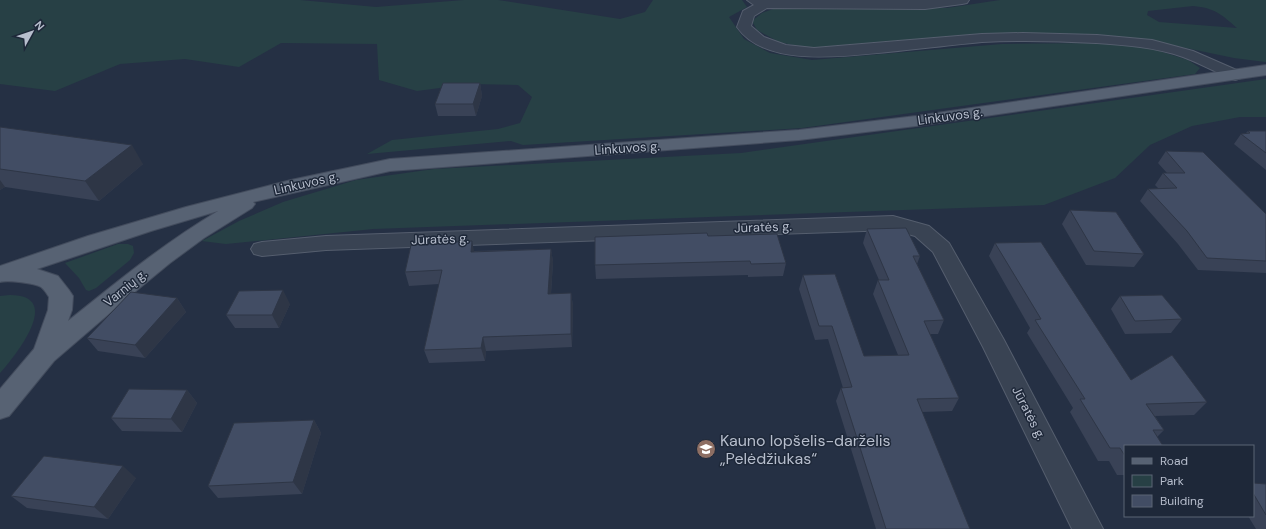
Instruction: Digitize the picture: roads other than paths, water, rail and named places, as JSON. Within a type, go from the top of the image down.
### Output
[{"type":"main road","name":"Linkuvos g.","points":[[1,274],[83,245],[201,208],[349,173],[390,165],[799,135],[916,121],[1266,70]]},
{"type":"main road","name":"Varnių g.","points":[[0,408],[45,354],[162,258],[229,213],[269,192]]},
{"type":"main road","points":[[1,274],[33,276],[50,282],[61,296],[60,310],[45,354]]},
{"type":"street","points":[[962,0],[925,5],[759,2],[748,14],[744,27],[759,40],[783,49],[814,53],[850,51],[982,38],[1023,37],[1152,44],[1209,62],[1235,75]]},
{"type":"street","name":"Jūratės g.","points":[[262,249],[326,243],[893,222],[922,231],[941,248],[995,347],[1088,529]]},
{"type":"place","name":"Kauno lopšelis-darželis „Pelėdžiukas“","points":[[706,449]]}]
